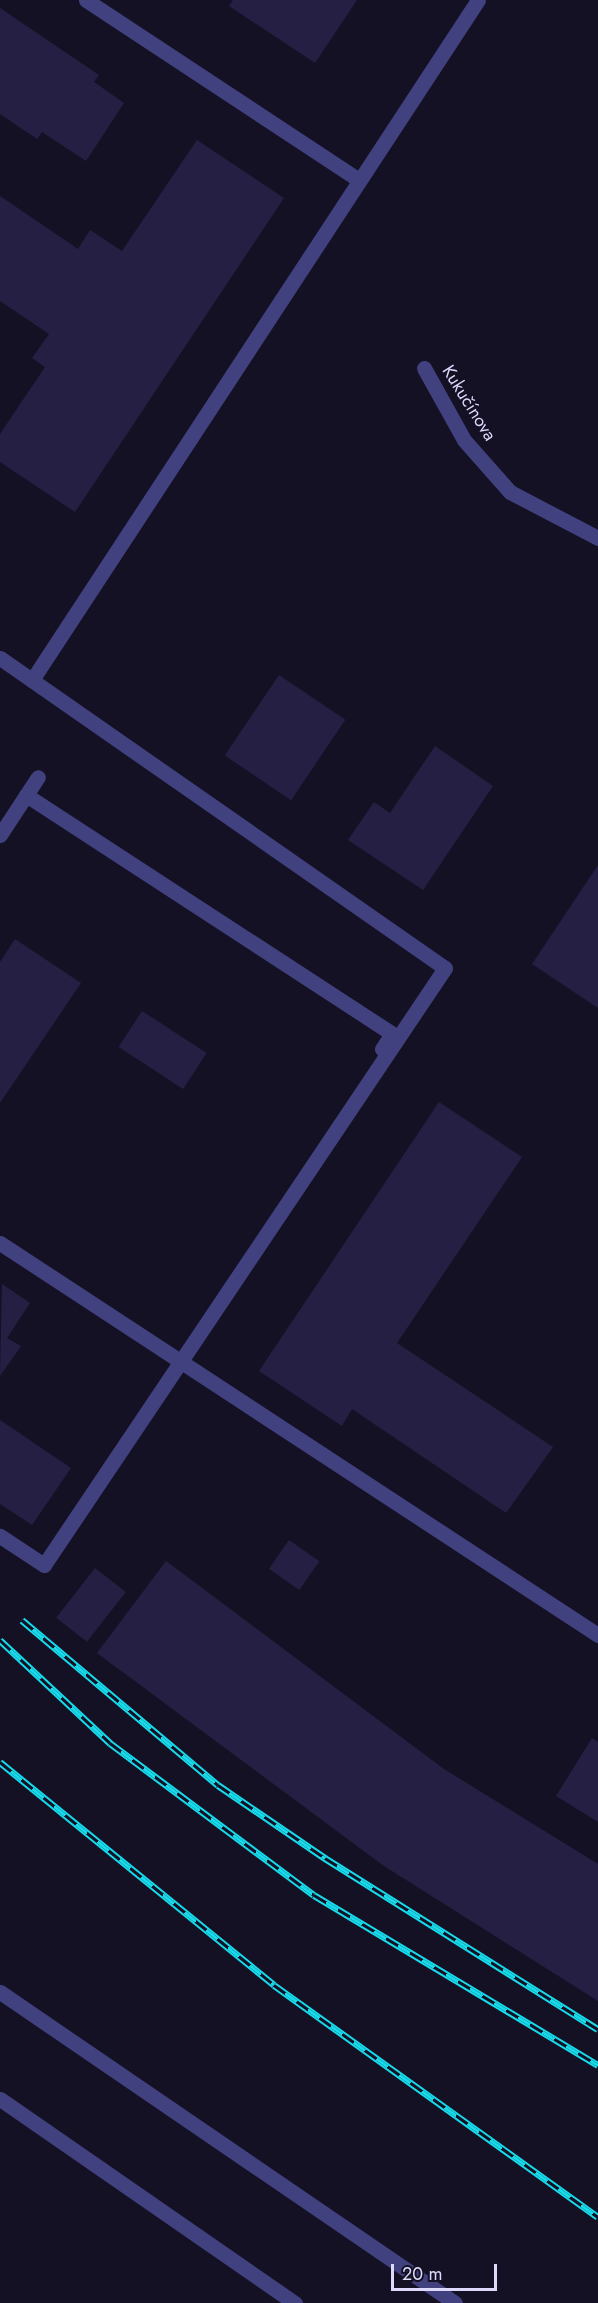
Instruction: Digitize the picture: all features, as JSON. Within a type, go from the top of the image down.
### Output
[{"type":"street","points":[[86,0],[360,180]]},
{"type":"street","points":[[32,680],[478,0]]},
{"type":"street","name":"Kukučínova","points":[[424,368],[464,440],[510,492],[598,538]]},
{"type":"street","points":[[0,658],[445,968],[44,1565],[0,1536]]},
{"type":"street","points":[[0,835],[38,777]]},
{"type":"street","points":[[26,795],[392,1034],[181,1362]]},
{"type":"street","points":[[0,1243],[598,1635]]},
{"type":"street","points":[[0,1992],[455,2303]]},
{"type":"street","points":[[0,2099],[295,2303]]},
{"type":"building","points":[[233,0],[357,0],[315,63],[229,6]]},
{"type":"building","points":[[0,8],[99,75],[94,82],[124,103],[86,161],[42,132],[37,139],[0,114]]},
{"type":"building","points":[[197,140],[284,198],[75,512],[0,462],[0,434],[45,367],[32,358],[49,334],[0,301],[0,196],[78,249],[90,230],[122,251]]},
{"type":"building","points":[[279,675],[345,720],[291,800],[225,755]]},
{"type":"building","points":[[435,746],[493,786],[423,890],[348,840],[374,802],[390,813]]},
{"type":"building","points":[[598,865],[598,1008],[532,964]]},
{"type":"building","points":[[15,939],[81,983],[0,1103],[0,962]]},
{"type":"building","points":[[142,1011],[207,1053],[183,1089],[119,1047]]},
{"type":"building","points":[[439,1102],[522,1157],[397,1343],[553,1447],[506,1513],[352,1409],[342,1426],[259,1371]]},
{"type":"building","points":[[2,1284],[30,1303],[7,1338],[21,1346],[0,1376]]},
{"type":"building","points":[[0,1420],[71,1468],[32,1525],[0,1504]]},
{"type":"building","points":[[289,1540],[319,1561],[299,1590],[269,1569]]},
{"type":"building","points":[[166,1561],[444,1769],[598,1864],[598,2001],[384,1866],[97,1653]]},
{"type":"building","points":[[95,1568],[126,1592],[87,1642],[56,1618]]},
{"type":"building","points":[[592,1738],[598,1742],[598,1822],[556,1796]]},
{"type":"railway","points":[[22,1620],[218,1785],[325,1858],[598,2029]]},
{"type":"railway","points":[[0,1640],[110,1743],[314,1895],[598,2065]]},
{"type":"railway","points":[[0,1762],[274,1985],[598,2217]]}]
